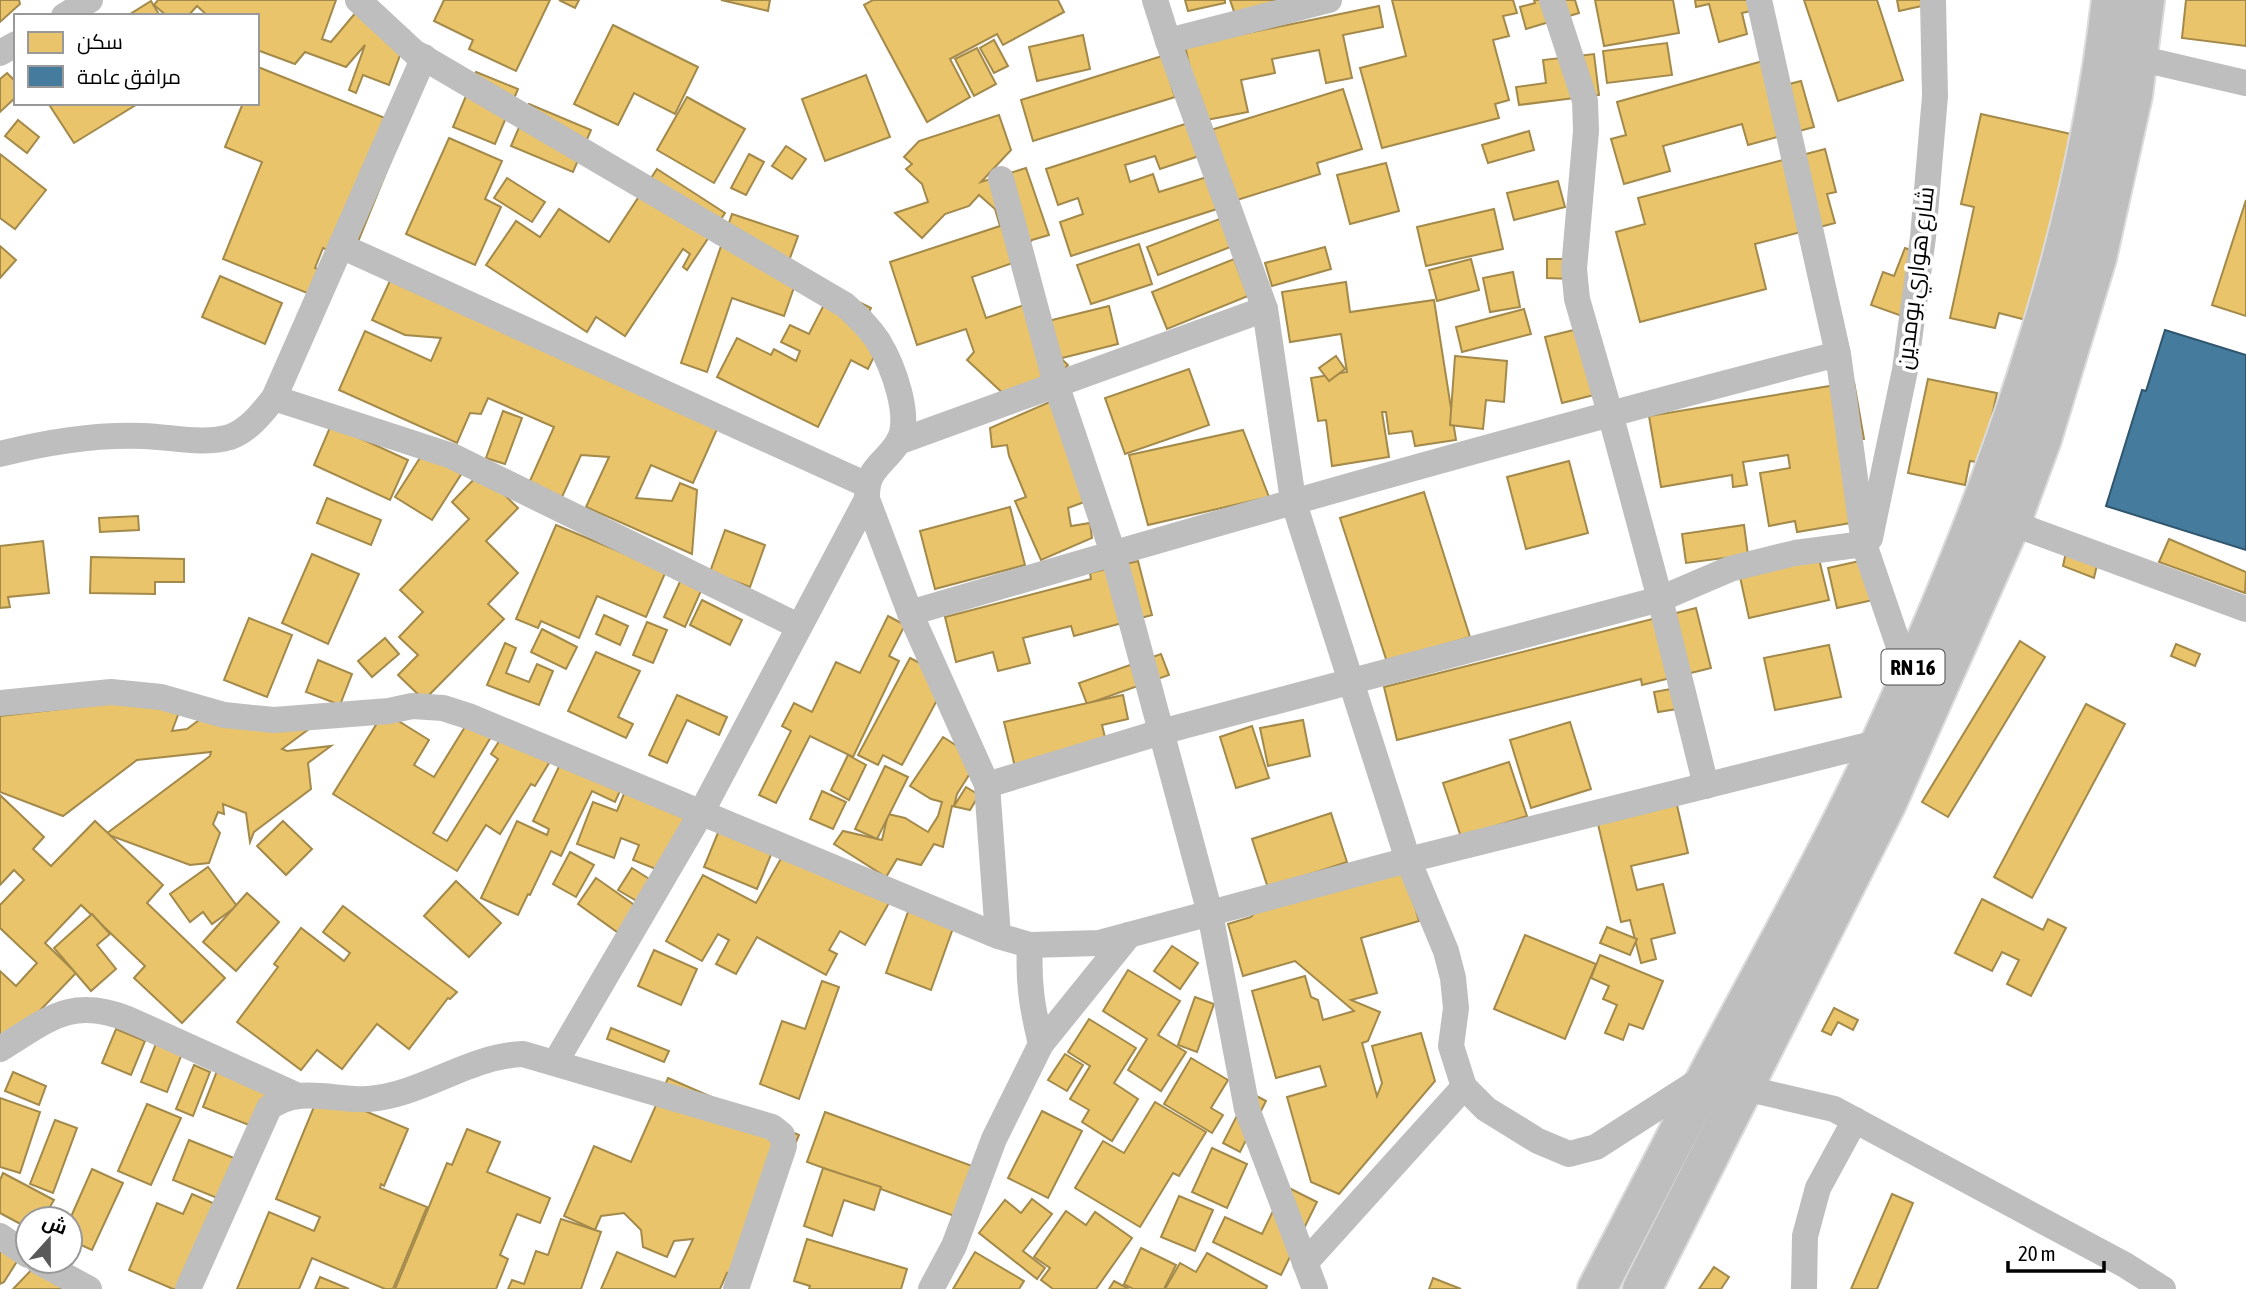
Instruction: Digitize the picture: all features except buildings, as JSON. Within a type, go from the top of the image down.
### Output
[{"type":"main road","name":"RN 16","points":[[1642,1289],[1887,803],[1996,517],[2034,349],[2075,212],[2108,31],[2111,0]]},
{"type":"main road","name":"RN 16","points":[[1597,1289],[1821,862],[1909,676],[2042,439],[2097,258],[2133,95],[2145,0]]},
{"type":"street","points":[[67,14],[90,0]]},
{"type":"street","points":[[358,0],[399,39],[424,57],[845,305],[863,321],[879,342],[902,403],[904,422],[898,442],[872,473],[867,492],[701,813],[555,1063]]},
{"type":"street","points":[[1155,0],[1265,309],[1293,500],[1408,860],[1446,951],[1453,978],[1456,1008],[1451,1046],[1464,1087],[1486,1109],[1538,1141],[1569,1154],[1597,1147],[1708,1075],[1745,1088],[1834,1109],[2125,1265],[2163,1289]]},
{"type":"street","points":[[1168,41],[1329,0]]},
{"type":"street","points":[[1552,0],[1585,101],[1586,131],[1574,269],[1577,299],[1660,598],[1706,786]]},
{"type":"street","points":[[1759,0],[1838,354],[1866,549],[1909,676]]},
{"type":"street","name":"شارع هواري بومدين","points":[[1866,549],[1905,370],[1923,237],[1935,96],[1933,0]]},
{"type":"street","points":[[0,454],[71,439],[143,436],[198,440],[230,437],[253,423],[274,398],[424,57]]},
{"type":"street","points":[[2138,58],[2246,83]]},
{"type":"street","points":[[1001,179],[1056,384],[1113,553],[1210,913],[1247,1109],[1315,1289]]},
{"type":"street","points":[[341,246],[867,492],[910,613],[988,785],[998,936]]},
{"type":"street","points":[[898,442],[1265,309]]},
{"type":"street","points":[[910,613],[1293,500],[1838,354]]},
{"type":"street","points":[[274,398],[452,456],[798,626]]},
{"type":"street","points":[[1996,517],[2246,609]]},
{"type":"street","points":[[988,785],[1161,732],[1660,598],[1730,569],[1795,553],[1866,549]]},
{"type":"street","points":[[0,703],[111,692],[161,697],[224,715],[274,720],[389,711],[412,706],[443,708],[998,936],[1030,944],[1099,943],[1408,860],[1880,742]]},
{"type":"street","points":[[931,1289],[954,1246],[994,1139],[1041,1044],[1129,935]]},
{"type":"street","points":[[1030,944],[1028,978],[1041,1044]]},
{"type":"street","points":[[0,1049],[54,1017],[92,1008],[128,1019],[296,1095]]},
{"type":"street","points":[[188,1289],[269,1108],[279,1100],[296,1095],[367,1099],[400,1094],[453,1071],[506,1055],[523,1054],[772,1127],[782,1135],[785,1146],[736,1289]]},
{"type":"street","points":[[1305,1263],[1464,1087]]},
{"type":"street","points":[[1804,1289],[1805,1236],[1818,1188],[1855,1120]]},
{"type":"street","points":[[64,1275],[89,1289]]}]
